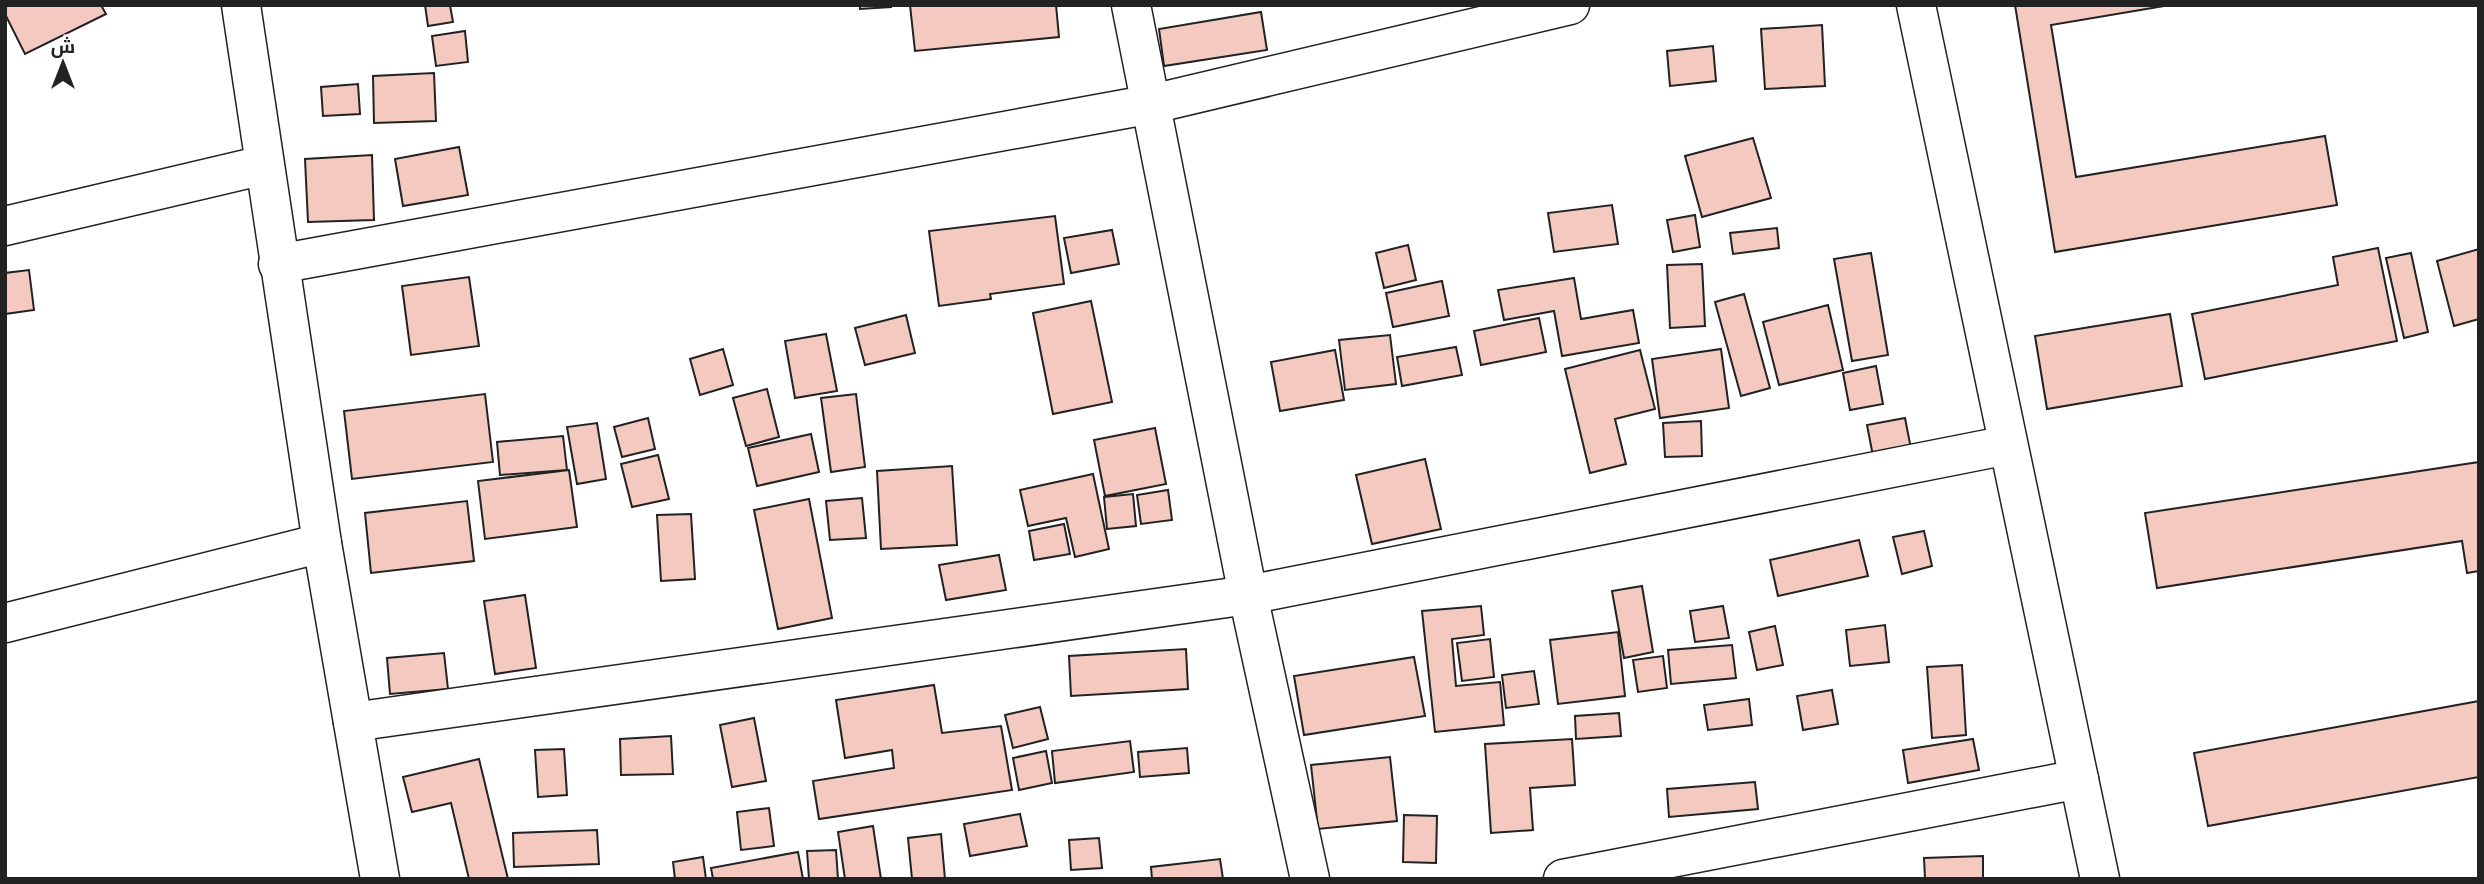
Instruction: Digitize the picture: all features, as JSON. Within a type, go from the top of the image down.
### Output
[{"type":"street","points":[[241,5],[322,543],[380,879]]},
{"type":"street","points":[[1131,5],[1248,595],[1310,879]]},
{"type":"street","points":[[278,264],[1152,104],[1570,5]]},
{"type":"street","points":[[1916,5],[2100,879]]},
{"type":"street","points":[[5,226],[264,165]]},
{"type":"street","points":[[353,722],[1248,595],[2008,445]]},
{"type":"street","points":[[5,623],[322,543]]},
{"type":"street","points":[[1563,879],[2079,779]]},
{"type":"building","points":[[5,5],[101,5],[106,14],[25,54],[5,14]]},
{"type":"building","points":[[425,5],[450,5],[453,22],[428,26]]},
{"type":"building","points":[[860,5],[891,5],[891,7],[860,9]]},
{"type":"building","points":[[910,5],[1056,5],[1059,37],[915,51]]},
{"type":"building","points":[[2015,5],[2170,5],[2051,25],[2076,177],[2325,136],[2337,205],[2055,252]]},
{"type":"building","points":[[1261,12],[1267,50],[1164,66],[1159,29]]},
{"type":"building","points":[[1822,25],[1825,86],[1765,89],[1761,29]]},
{"type":"building","points":[[465,31],[468,62],[436,66],[432,36]]},
{"type":"building","points":[[1713,46],[1716,81],[1670,86],[1667,51]]},
{"type":"building","points":[[434,73],[436,121],[374,123],[373,76]]},
{"type":"building","points":[[358,84],[360,114],[323,116],[321,87]]},
{"type":"building","points":[[1753,138],[1771,198],[1702,217],[1685,156]]},
{"type":"building","points":[[459,147],[468,195],[403,206],[395,159]]},
{"type":"building","points":[[372,155],[374,220],[308,222],[305,159]]},
{"type":"building","points":[[1612,205],[1618,244],[1554,252],[1548,213]]},
{"type":"building","points":[[1695,215],[1700,247],[1673,252],[1667,220]]},
{"type":"building","points":[[1055,216],[1064,284],[990,294],[991,299],[939,306],[929,231]]},
{"type":"building","points":[[1777,228],[1779,248],[1733,254],[1730,233]]},
{"type":"building","points":[[1112,230],[1119,264],[1071,273],[1064,238]]},
{"type":"building","points":[[1408,245],[1416,280],[1384,288],[1376,253]]},
{"type":"building","points":[[2378,248],[2397,341],[2205,379],[2192,314],[2338,285],[2333,257]]},
{"type":"building","points":[[2479,249],[2479,319],[2454,326],[2437,261]]},
{"type":"building","points":[[1871,253],[1888,355],[1852,361],[1834,259]]},
{"type":"building","points":[[2411,253],[2428,332],[2404,338],[2386,258]]},
{"type":"building","points":[[1702,264],[1705,326],[1670,328],[1667,265]]},
{"type":"building","points":[[29,270],[34,310],[5,314],[5,273]]},
{"type":"building","points":[[469,277],[479,346],[411,355],[402,286]]},
{"type":"building","points":[[1574,278],[1581,319],[1633,310],[1639,343],[1562,356],[1554,311],[1504,320],[1498,290]]},
{"type":"building","points":[[1442,281],[1449,316],[1393,327],[1386,293]]},
{"type":"building","points":[[1744,294],[1770,388],[1741,396],[1715,302]]},
{"type":"building","points":[[1091,301],[1112,402],[1053,414],[1033,313]]},
{"type":"building","points":[[1828,305],[1843,370],[1779,385],[1763,322]]},
{"type":"building","points":[[2170,314],[2182,386],[2047,409],[2035,336]]},
{"type":"building","points":[[906,315],[915,353],[865,365],[855,328]]},
{"type":"building","points":[[1539,318],[1546,352],[1481,365],[1474,331]]},
{"type":"building","points":[[826,334],[837,391],[795,398],[785,341]]},
{"type":"building","points":[[1390,335],[1396,384],[1345,390],[1339,340]]},
{"type":"building","points":[[1456,347],[1462,375],[1402,386],[1397,357]]},
{"type":"building","points":[[723,349],[733,385],[700,395],[690,359]]},
{"type":"building","points":[[1721,349],[1729,408],[1660,418],[1652,359]]},
{"type":"building","points":[[1335,350],[1344,400],[1280,411],[1271,362]]},
{"type":"building","points":[[1640,350],[1655,409],[1615,419],[1626,464],[1590,473],[1565,369]]},
{"type":"building","points":[[1876,366],[1883,404],[1850,410],[1843,373]]},
{"type":"building","points":[[767,389],[779,437],[746,446],[733,398]]},
{"type":"building","points":[[485,394],[493,462],[352,479],[344,411]]},
{"type":"building","points":[[856,394],[865,467],[831,472],[821,398]]},
{"type":"building","points":[[648,418],[655,449],[622,457],[614,427]]},
{"type":"building","points":[[1905,418],[1911,449],[1873,456],[1867,425]]},
{"type":"building","points":[[1701,421],[1702,456],[1665,457],[1663,423]]},
{"type":"building","points":[[597,423],[606,479],[577,484],[567,427]]},
{"type":"building","points":[[1155,428],[1166,484],[1105,496],[1094,440]]},
{"type":"building","points":[[811,434],[819,472],[757,486],[748,448]]},
{"type":"building","points":[[563,436],[567,470],[500,475],[497,442]]},
{"type":"building","points":[[658,455],[669,499],[632,507],[621,464]]},
{"type":"building","points":[[1425,459],[1441,529],[1372,544],[1356,475]]},
{"type":"building","points":[[2479,462],[2479,571],[2467,573],[2462,541],[2157,588],[2145,513]]},
{"type":"building","points":[[952,466],[957,545],[881,549],[877,471]]},
{"type":"building","points":[[569,470],[577,527],[485,539],[478,481]]},
{"type":"building","points":[[1093,474],[1109,549],[1075,557],[1066,518],[1028,526],[1020,490]]},
{"type":"building","points":[[1168,490],[1172,520],[1141,524],[1137,495]]},
{"type":"building","points":[[1133,494],[1136,526],[1107,529],[1104,497]]},
{"type":"building","points":[[862,498],[866,538],[830,540],[826,501]]},
{"type":"building","points":[[809,499],[832,618],[778,629],[754,510]]},
{"type":"building","points":[[467,501],[474,561],[371,573],[365,513]]},
{"type":"building","points":[[691,514],[695,579],[661,581],[657,515]]},
{"type":"building","points":[[1064,524],[1070,554],[1034,560],[1029,531]]},
{"type":"building","points":[[1924,531],[1932,566],[1902,574],[1893,537]]},
{"type":"building","points":[[1859,540],[1868,576],[1778,596],[1770,560]]},
{"type":"building","points":[[999,555],[1006,590],[946,600],[939,565]]},
{"type":"building","points":[[1642,586],[1653,652],[1624,658],[1612,591]]},
{"type":"building","points":[[525,595],[536,668],[495,674],[484,601]]},
{"type":"building","points":[[1481,606],[1484,635],[1452,639],[1456,686],[1500,682],[1504,725],[1435,732],[1422,611]]},
{"type":"building","points":[[1723,606],[1729,638],[1695,642],[1690,611]]},
{"type":"building","points":[[1885,625],[1889,662],[1850,666],[1846,630]]},
{"type":"building","points":[[1775,626],[1783,665],[1757,670],[1749,632]]},
{"type":"building","points":[[1618,632],[1625,696],[1558,704],[1550,640]]},
{"type":"building","points":[[1490,639],[1494,677],[1462,681],[1457,643]]},
{"type":"building","points":[[1732,645],[1736,678],[1671,684],[1668,650]]},
{"type":"building","points":[[1186,649],[1188,689],[1071,696],[1069,656]]},
{"type":"building","points":[[444,653],[448,689],[390,694],[387,658]]},
{"type":"building","points":[[1663,656],[1667,688],[1638,692],[1633,660]]},
{"type":"building","points":[[1414,657],[1425,716],[1304,735],[1294,676]]},
{"type":"building","points":[[1962,665],[1966,735],[1932,738],[1927,667]]},
{"type":"building","points":[[1534,671],[1539,704],[1506,708],[1502,675]]},
{"type":"building","points":[[934,685],[942,733],[1001,726],[1012,790],[819,819],[813,781],[894,768],[892,750],[845,758],[836,700]]},
{"type":"building","points":[[1832,690],[1838,724],[1803,730],[1797,696]]},
{"type":"building","points":[[1749,699],[1752,725],[1708,730],[1704,705]]},
{"type":"building","points":[[2479,701],[2479,777],[2208,826],[2194,753]]},
{"type":"building","points":[[1040,707],[1048,739],[1013,748],[1005,715]]},
{"type":"building","points":[[1619,713],[1621,736],[1576,739],[1575,716]]},
{"type":"building","points":[[754,718],[766,781],[732,787],[720,725]]},
{"type":"building","points":[[671,736],[673,774],[621,775],[620,739]]},
{"type":"building","points":[[1572,739],[1575,785],[1530,788],[1533,830],[1491,833],[1485,744]]},
{"type":"building","points":[[1973,739],[1979,770],[1908,783],[1903,750]]},
{"type":"building","points":[[1130,741],[1134,772],[1055,783],[1052,751]]},
{"type":"building","points":[[1187,748],[1189,773],[1140,777],[1138,752]]},
{"type":"building","points":[[564,749],[567,795],[538,797],[535,750]]},
{"type":"building","points":[[1046,751],[1052,783],[1019,790],[1013,758]]},
{"type":"building","points":[[1390,757],[1397,821],[1318,829],[1311,765]]},
{"type":"building","points":[[479,759],[508,879],[469,879],[451,803],[412,812],[403,777]]},
{"type":"building","points":[[1755,782],[1758,809],[1669,817],[1667,789]]},
{"type":"building","points":[[769,808],[774,846],[741,850],[737,812]]},
{"type":"building","points":[[1020,814],[1027,846],[970,856],[964,824]]},
{"type":"building","points":[[1404,815],[1437,816],[1436,863],[1403,862]]},
{"type":"building","points":[[873,826],[881,879],[845,879],[838,832]]},
{"type":"building","points":[[597,830],[599,864],[514,867],[513,833]]},
{"type":"building","points":[[941,834],[945,879],[912,879],[908,838]]},
{"type":"building","points":[[1099,838],[1102,868],[1071,870],[1069,840]]},
{"type":"building","points":[[836,850],[838,879],[809,879],[807,851]]},
{"type":"building","points":[[798,852],[803,879],[713,879],[711,868]]},
{"type":"building","points":[[1983,856],[1983,879],[1925,879],[1924,858]]},
{"type":"building","points":[[703,857],[706,879],[675,879],[673,862]]},
{"type":"building","points":[[1220,859],[1223,879],[1152,879],[1151,867]]}]
